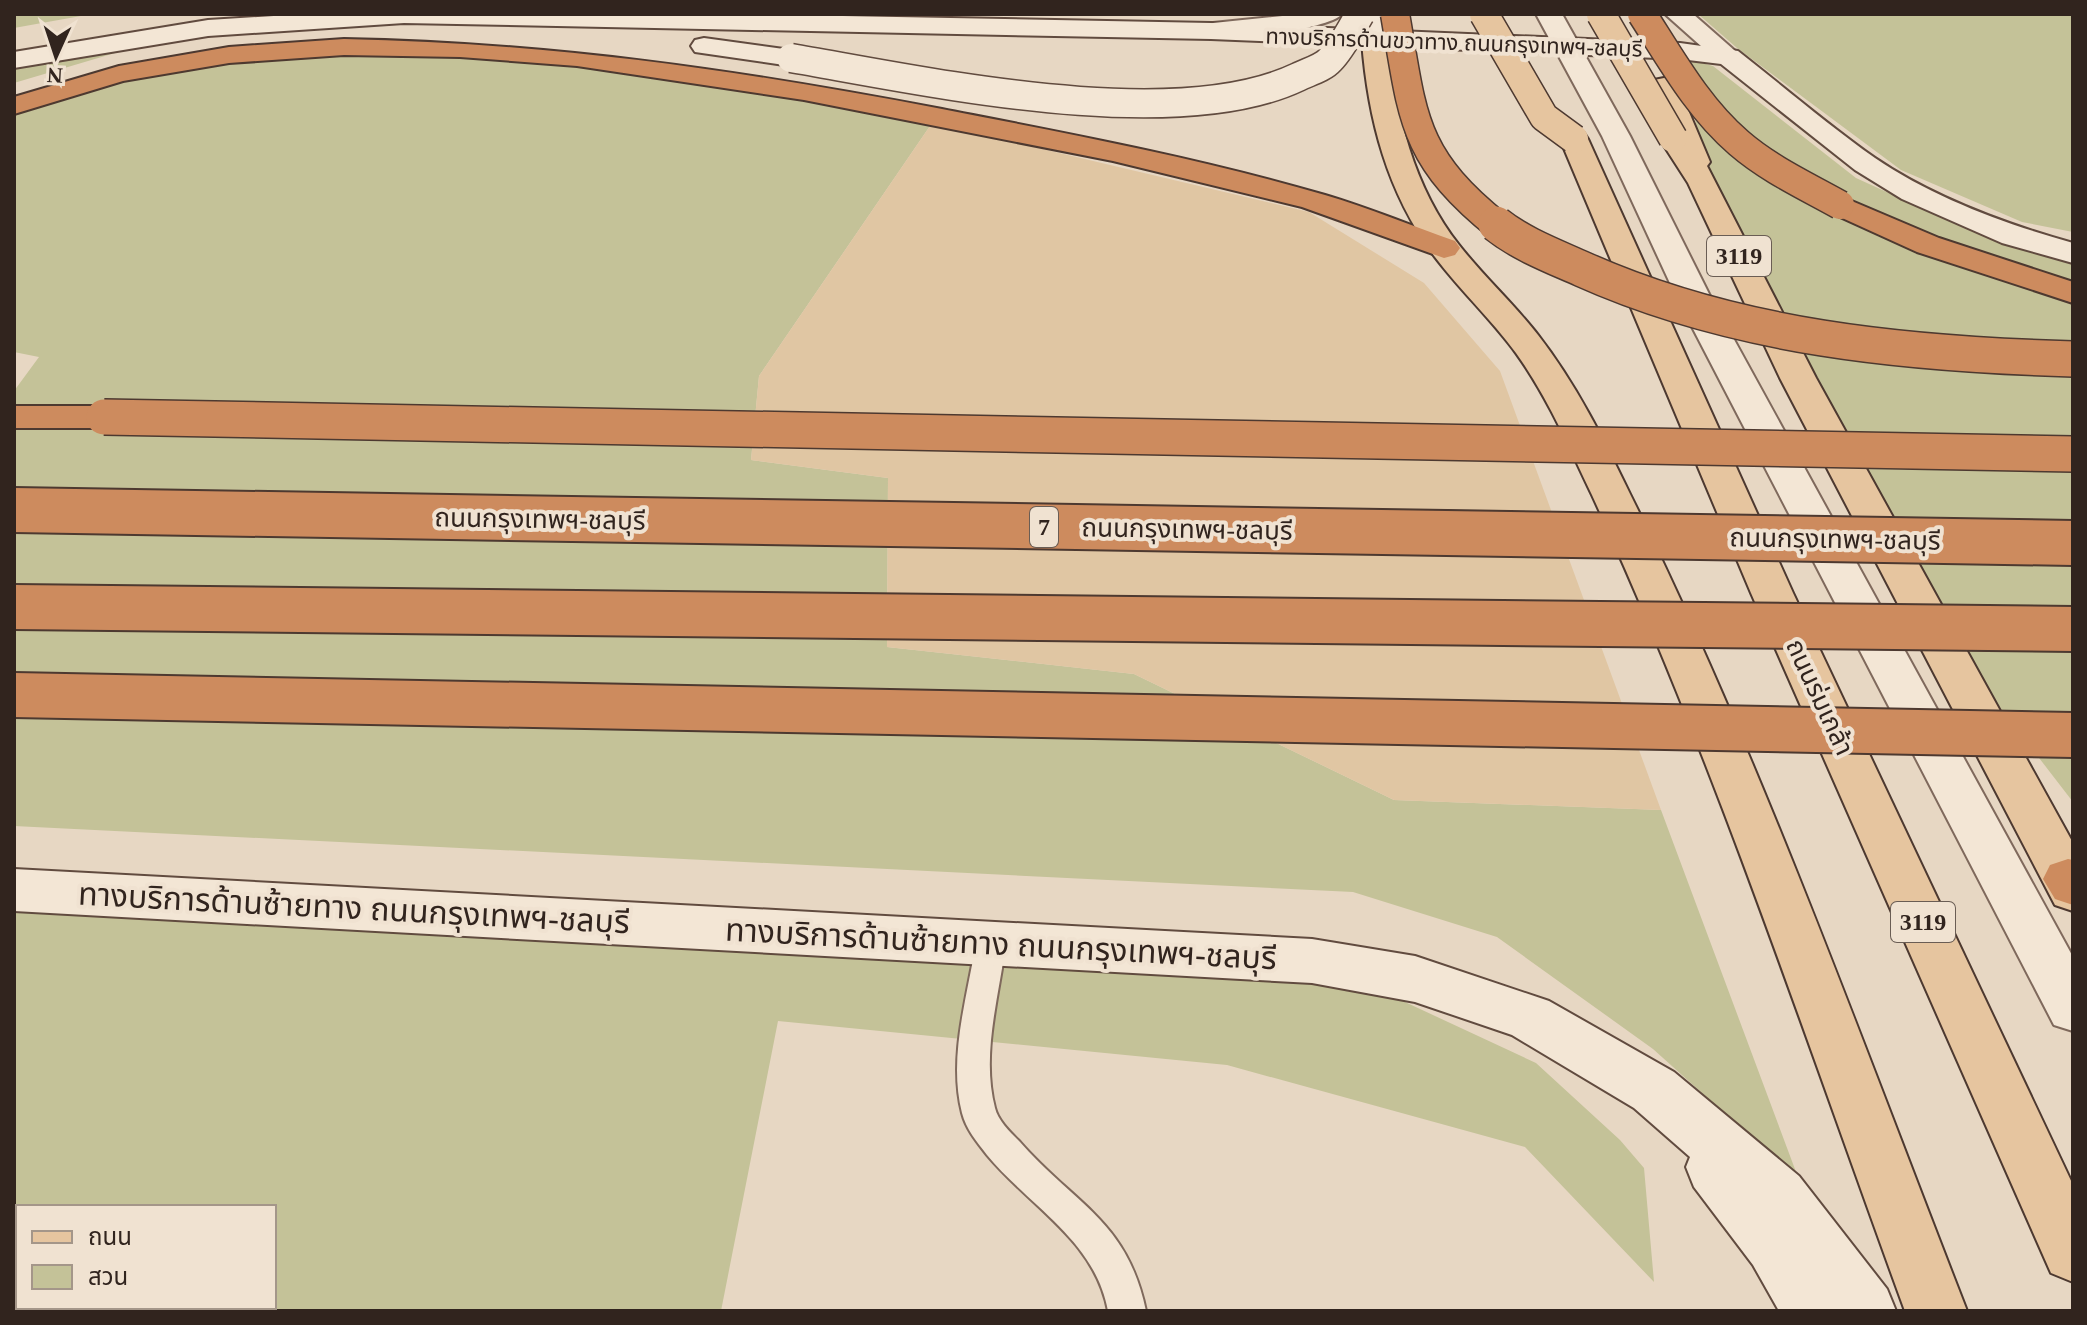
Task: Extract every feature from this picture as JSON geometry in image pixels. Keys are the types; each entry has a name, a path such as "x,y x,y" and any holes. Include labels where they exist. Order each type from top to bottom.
{"highway":[{"path":"1395,14 1415,121 1427,153 1502,229 1515,236 1623,288 1696,313 1905,349 2073,359"},
{"path":"1639,14 1696,95 1732,136 1785,174 1840,205 1928,245 2073,293"},
{"path":"14,106 51,91 127,70 235,54 365,46 549,54 777,86 1099,148 1314,202 1444,248"},
{"path":"14,397 88,417"},
{"path":"14,417 2073,454"},
{"name":"ถนนกรุงเทพฯ-ชลบุรี","path":"14,510 2073,543"},
{"path":"14,607 2073,629"},
{"path":"14,695 2073,735"}],"main road":[{"path":"1211,31 1302,22 1329,14"},
{"path":"131,39 468,30 666,40 1044,98 1161,105 1266,92 1309,73 1334,56 1357,26 1360,14"},
{"name":"ถนนร่มเกล้า","path":"1484,14 1544,117 1574,139"},
{"name":"ถนนร่มเกล้า","path":"1519,14 1772,593 2073,1252"},
{"name":"3119","path":"1601,14 1673,138 1703,183 1798,378 2071,885"},
{"path":"1639,14 1703,183"},
{"path":"1678,14 1865,164 1913,193 2013,236 2073,253"},
{"name":"ทางบริการด้านขวาทาง ถนนกรุงเทพฯ-ชลบุรี","path":"14,60 210,21 420,15 1211,31 1376,27 1557,31 1729,57"},
{"path":"1376,27 1378,93 1386,128 1410,188 1444,248 1535,355 1560,395 1651,583 1744,810 1936,1311"},
{"path":"1557,31 1616,136 1692,294 2073,1008"},
{"name":"ทางบริการด้านซ้ายทาง ถนนกรุงเทพฯ-ชลบุรี","path":"14,890 1312,961 1415,979 1530,1018 1654,1090 1778,1196 1865,1311"},
{"path":"1654,1090 1775,1244 1813,1311"}],"lane":[{"path":"991,943 974,1068 979,1117 1011,1160 1077,1218 1113,1259 1127,1311"}],"green space":[{"path":"14,14 92,14 14,28"},
{"path":"1698,14 2073,14 2073,232 2022,222 1901,170 1737,48"},
{"path":"152,42 14,83 14,64"},
{"path":"274,54 501,55 721,83 932,123 759,376 751,460 888,478 887,647 1134,674 1394,800 1661,810 1799,1180 1653,1049 1497,937 1353,892 14,826 14,391 39,357 14,352 14,111 70,90"},
{"path":"1680,57 1713,66 1856,178 1972,231 2073,257 2073,802 1989,693 1801,360 1706,165"},
{"path":"14,912 1272,979 1390,995 1536,1063 1620,1140 1644,1168 1654,1282 1525,1147 1227,1065 778,1021 721,1311 14,1311"}],"sand":[{"path":"932,123 1309,212 1424,283 1500,371 1661,810 1394,800 1134,674 887,647 888,478 751,460 759,376"}]}
